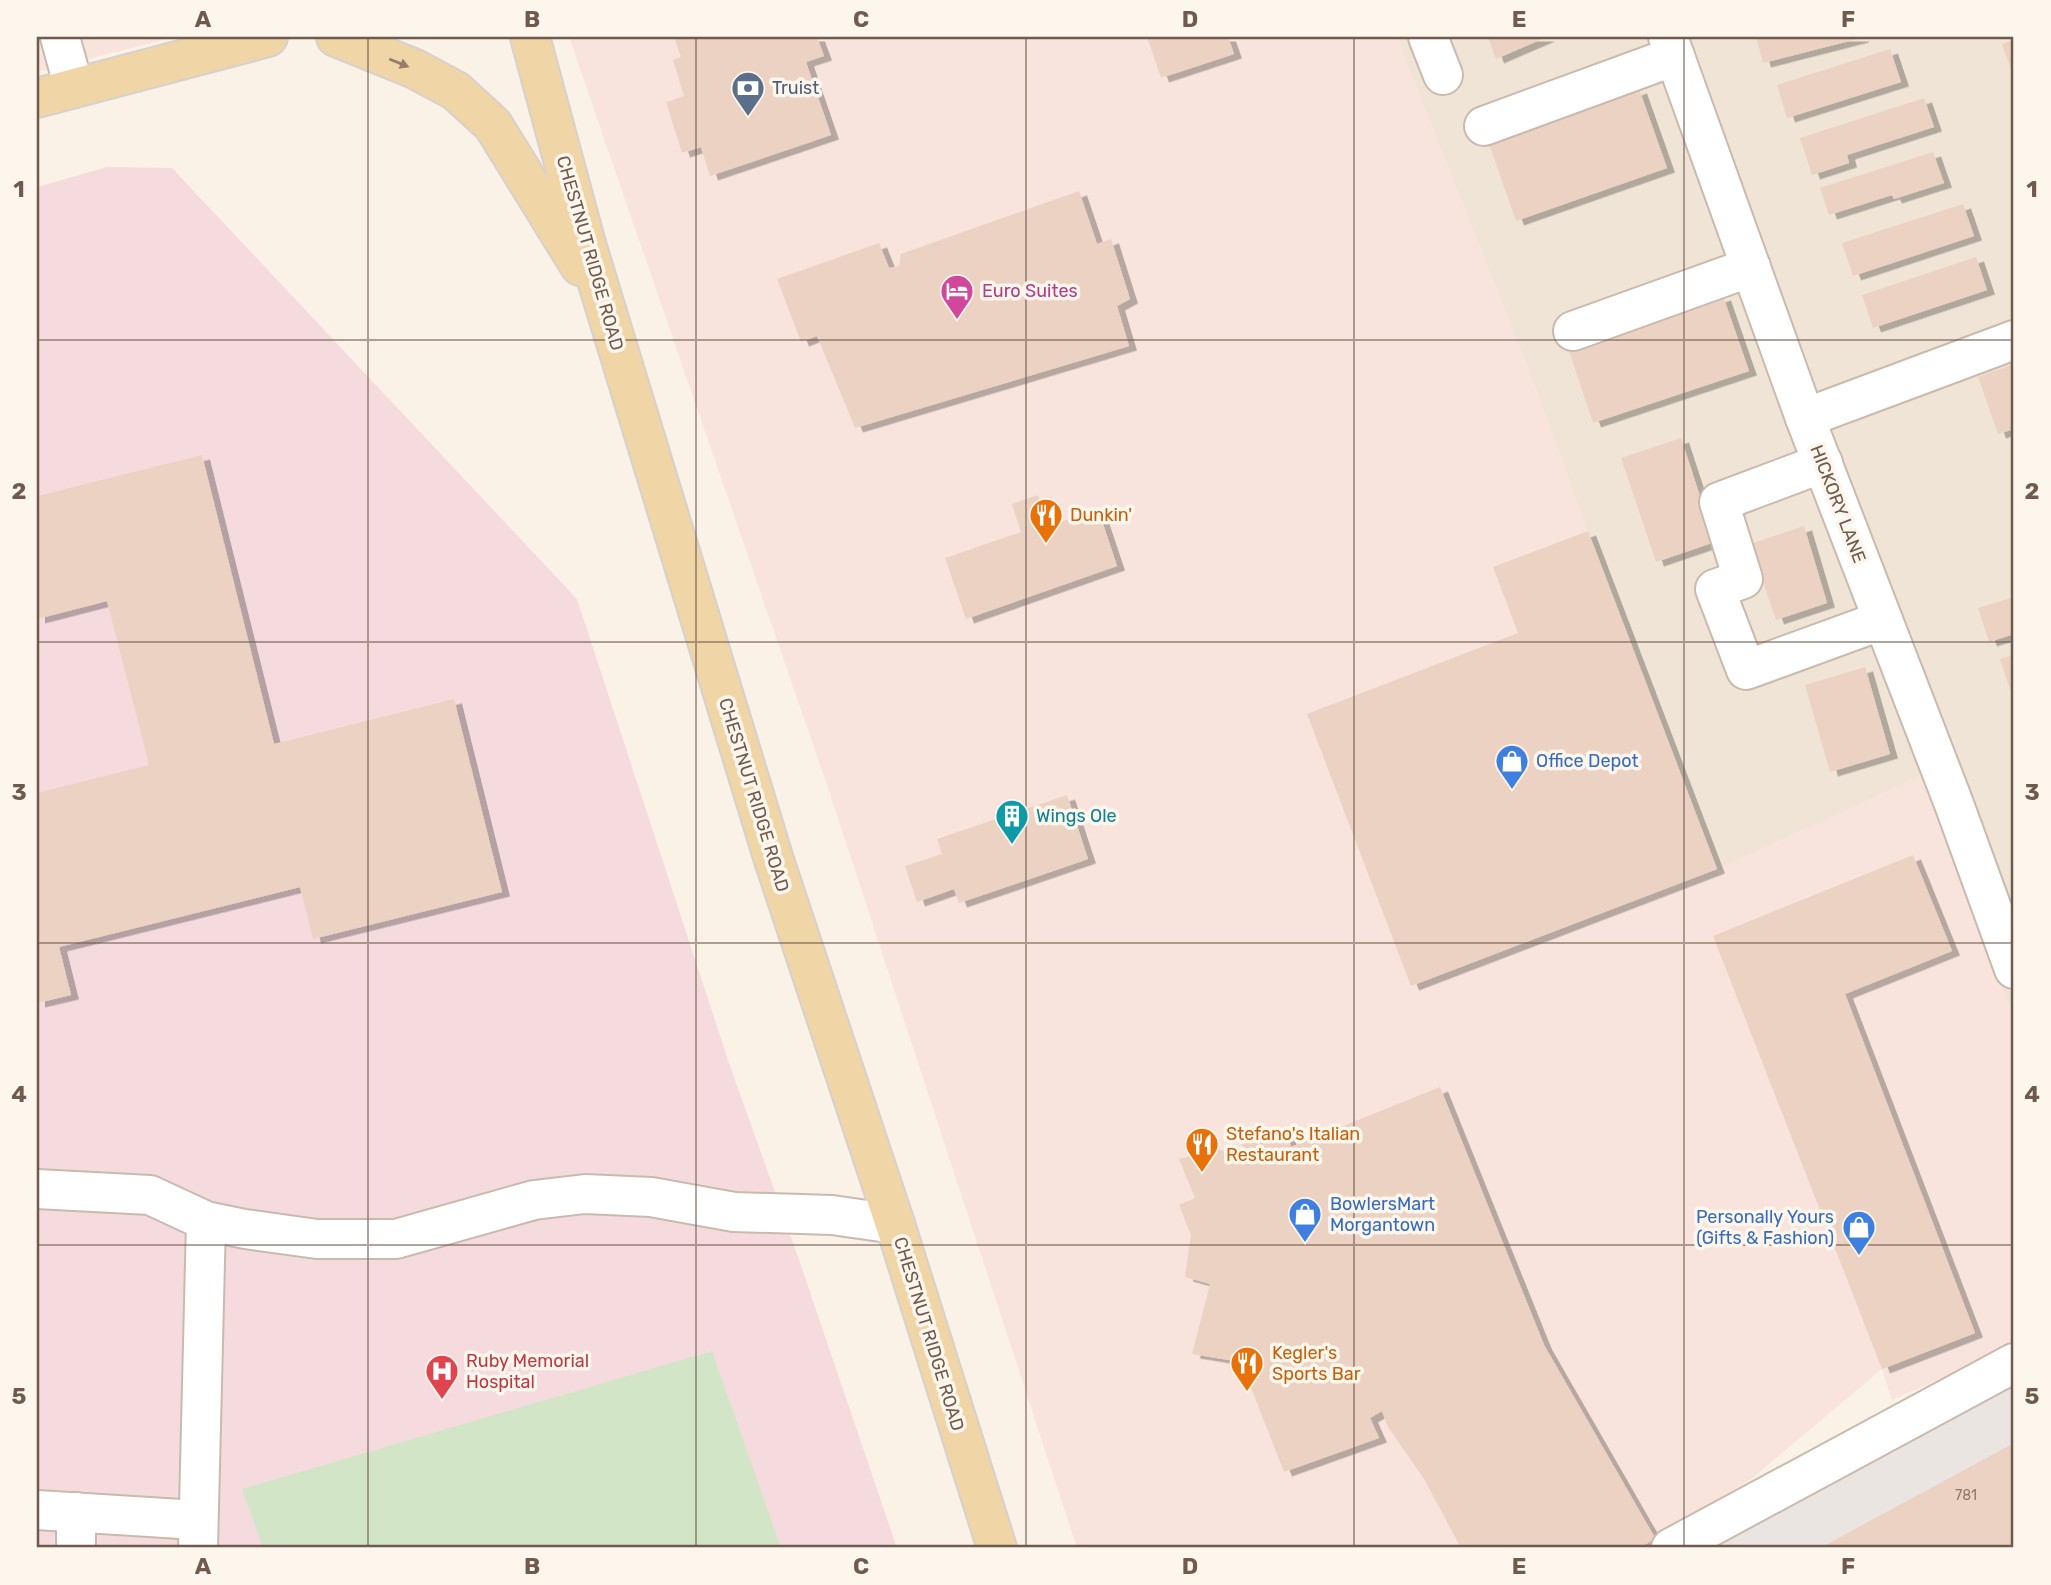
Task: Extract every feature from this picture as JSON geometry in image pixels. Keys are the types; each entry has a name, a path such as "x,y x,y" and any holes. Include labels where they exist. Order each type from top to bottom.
{"main road":[{"path":"37,98 227,42 268,37"},
{"path":"336,37 415,69 456,91 493,125 605,307"},
{"name":"CHESTNUT RIDGE ROAD","path":"530,37 605,307 773,857 895,1224 997,1548"}],"street":[{"path":"60,37 74,88"},
{"path":"1428,37 1443,75"},
{"path":"1484,125 1671,46"},
{"name":"HICKORY LANE","path":"1671,46 1805,418 1954,804 2014,970"},
{"path":"1573,331 1751,267"},
{"path":"1805,418 2014,340"},
{"path":"1823,463 1719,502 1743,579 1715,589 1746,670 1883,620"},
{"path":"37,1189 150,1195 206,1221 317,1239 396,1239 534,1200 585,1194 651,1197 734,1212 820,1214 895,1224"},
{"path":"37,1510 76,1530 197,1534 206,1221"},
{"path":"1671,1548 2014,1363"}],"shaded area":[{"path":"37,37 175,37 37,72"},
{"path":"569,37 1397,37 1537,390 1717,869 1924,774 2014,1020 2014,1343 1987,1358 1892,1400 1882,1369 1750,1480 1638,1548 1077,1548 829,791"},
{"path":"1394,37 2014,37 2014,1020 1924,775 1717,869"},
{"path":"107,167 172,168 577,599 728,1060 897,1548 37,1548 37,187"},
{"path":"2014,1368 2014,1548 1684,1548"}],"green space":[{"path":"712,1351 781,1548 263,1548 242,1489"}],"building":[{"name":"Truist","path":"674,37 817,37 824,56 806,62 831,135 710,176 701,147 682,153 666,102 684,96 673,60 681,57"},
{"path":"1147,37 1228,37 1234,54 1161,78"},
{"path":"1488,37 1547,37 1496,59"},
{"path":"1756,37 1861,37 1861,38 1763,63"},
{"path":"2014,40 2014,77 2002,44"},
{"path":"1890,49 1901,82 1787,118 1777,85"},
{"path":"1639,89 1667,168 1516,221 1488,141"},
{"path":"1924,98 1934,127 1847,155 1849,163 1812,175 1800,138"},
{"path":"1933,152 1944,183 1894,199 1892,195 1829,215 1820,188"},
{"name":"Euro Suites","path":"1079,191 1097,244 1111,239 1130,299 1117,306 1129,346 855,428 817,336 801,342 777,279 879,243 889,268 899,266 901,254"},
{"path":"1963,204 1974,236 1853,276 1842,243"},
{"path":"1976,257 1987,290 1873,328 1862,295"},
{"path":"1723,296 1749,371 1593,423 1568,348"},
{"path":"2014,364 2014,429 1998,434 1978,377"},
{"path":"1681,438 1715,542 1656,562 1621,458"},
{"path":"202,455 274,744 454,699 502,892 313,939 300,887 59,947 71,995 37,1003 37,793 149,765 107,601 37,619 37,496"},
{"name":"Dunkin'","path":"1038,495 1049,526 1098,509 1117,566 966,619 945,558 1021,532 1012,504"},
{"path":"1804,526 1827,603 1776,620 1750,544"},
{"name":"Office Depot","path":"1588,531 1717,869 1411,986 1307,714 1518,633 1493,567"},
{"path":"2014,597 2014,634 1989,642 1978,608"},
{"path":"2014,655 2014,691 2011,692 2000,659"},
{"path":"1865,667 1890,754 1830,772 1805,685"},
{"name":"Wings Ole","path":"1067,795 1088,859 959,903 954,889 917,902 905,866 942,854 937,839"},
{"path":"1913,855 1952,951 1845,994 1975,1333 1882,1369 1713,936"},
{"path":"1440,1087 1544,1345 1655,1538 1640,1548 1461,1548 1424,1479 1388,1427 1382,1411 1370,1418 1379,1438 1284,1472 1241,1362 1192,1354 1210,1284 1185,1277 1191,1235 1179,1205 1195,1198 1179,1159 1218,1149 1240,1157 1246,1155 1242,1144 1285,1129 1291,1147"},
{"path":"2014,1443 2014,1548 1820,1548"}],"place":[{"name":"Truist","path":"748,118"},
{"name":"Euro Suites","path":"957,321"},
{"name":"Dunkin'","path":"1046,545"},
{"name":"Office Depot","path":"1512,791"},
{"name":"Wings Ole","path":"1012,846"},
{"name":"Stefano's Italian Restaurant","path":"1202,1174"},
{"name":"BowlersMart Morgantown","path":"1305,1244"},
{"name":"Personally Yours (Gifts & Fashion)","path":"1859,1257"},
{"name":"Kegler's Sports Bar","path":"1247,1393"},
{"name":"Ruby Memorial Hospital","path":"442,1401"}]}
